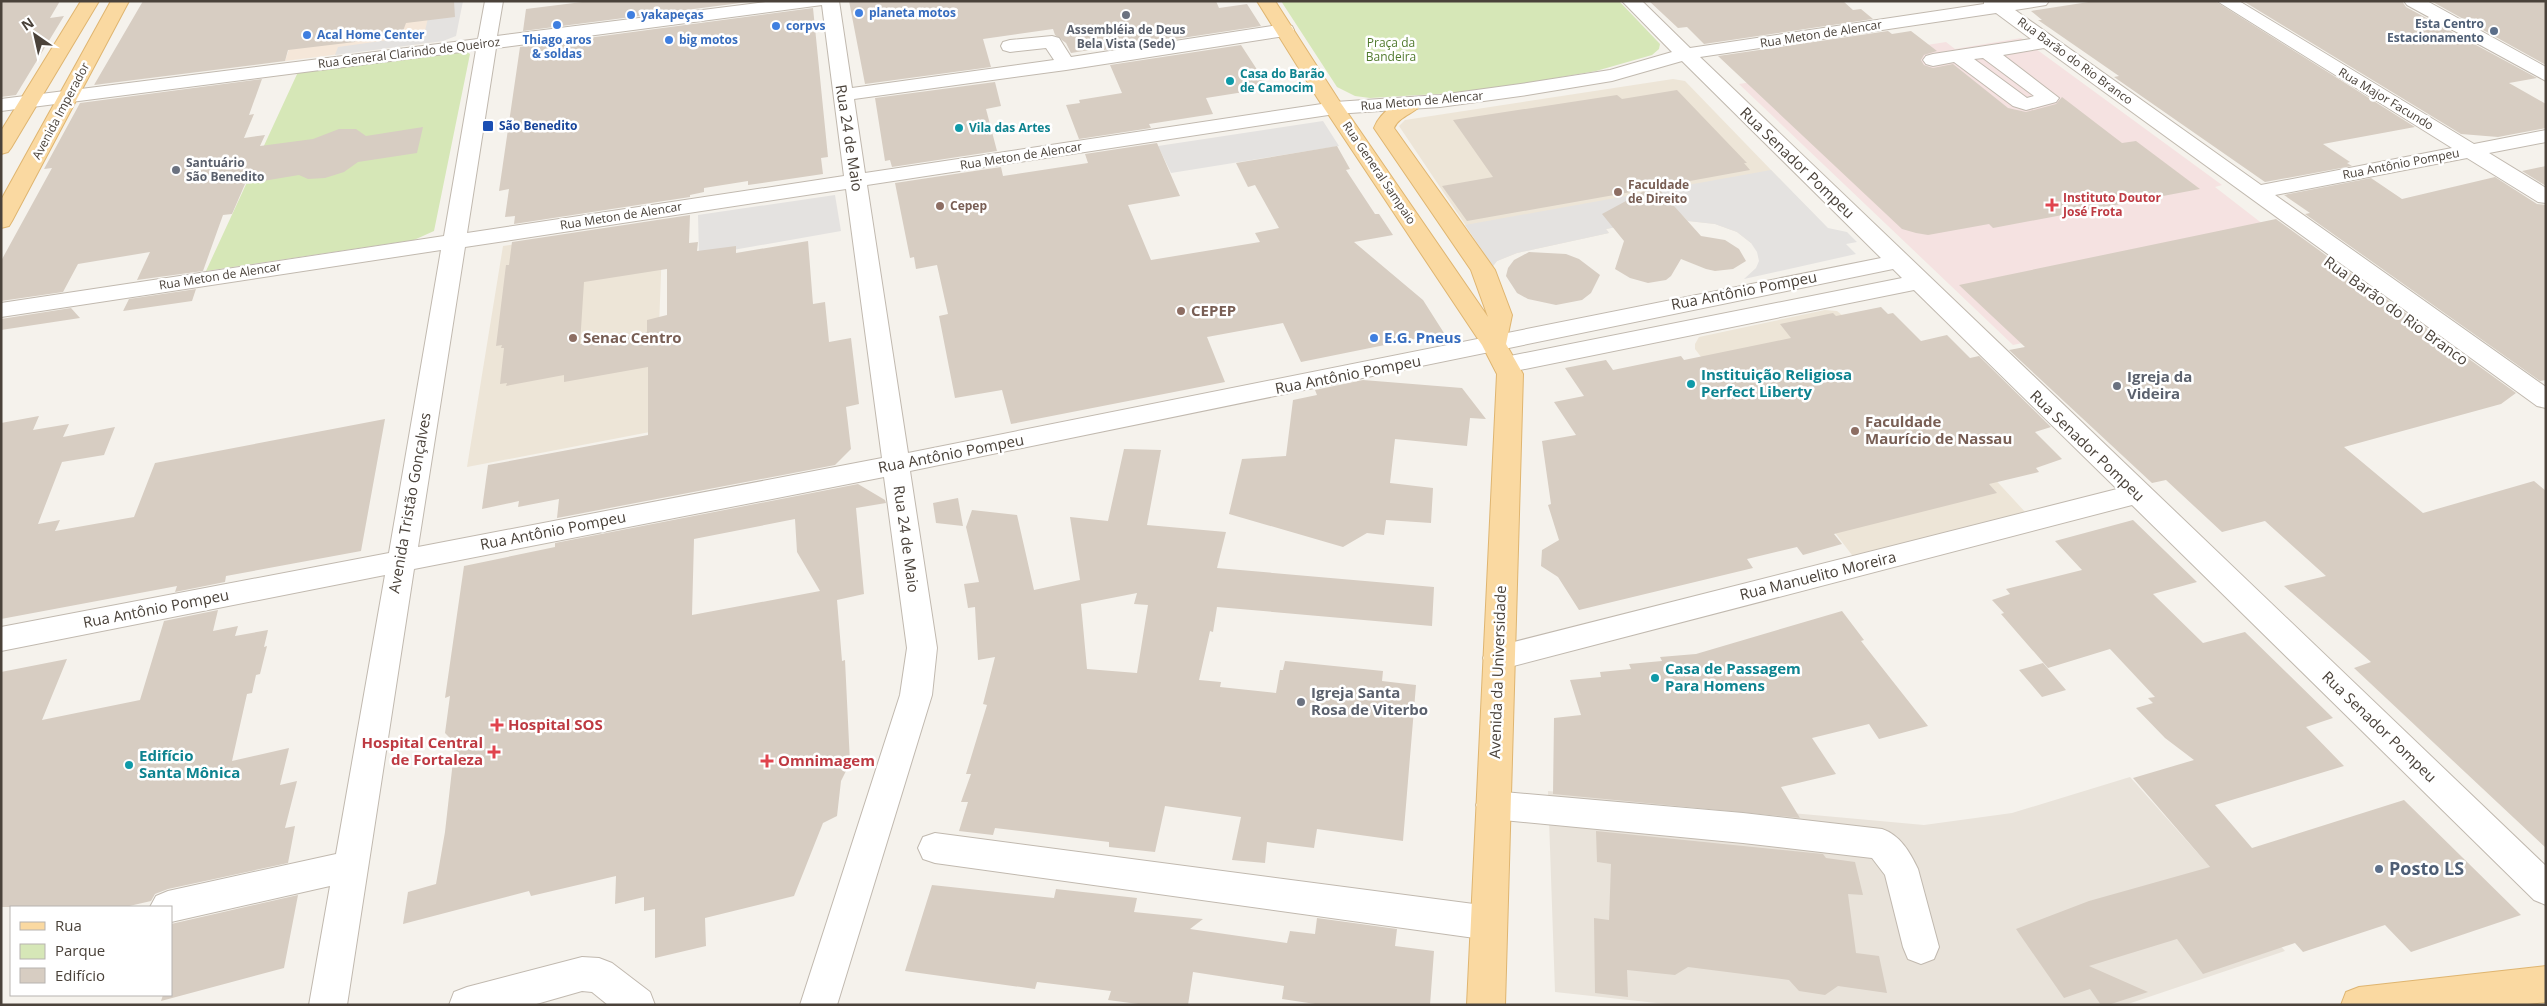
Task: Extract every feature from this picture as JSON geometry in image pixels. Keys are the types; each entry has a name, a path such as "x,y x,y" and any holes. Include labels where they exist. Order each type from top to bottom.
{"main road":[{"name":"Avenida Imperador","path":"1,148 90,1"},
{"name":"Avenida Imperador","path":"1,221 120,1"},
{"name":"Rua General Sampaio","path":"1266,1 1499,354"},
{"path":"1413,103 1386,120 1384,128 1483,270 1500,315 1499,354"},
{"name":"Avenida da Universidade","path":"1486,1005 1510,374 1499,354"},
{"path":"2359,1005 2546,984"}],"street":[{"name":"Avenida Tristão Gonçalves","path":"328,1005 400,560 494,1"},
{"name":"Rua General Clarindo de Queiroz","path":"1,105 817,1"},
{"name":"Rua 24 de Maio","path":"818,1005 917,685 922,648 830,1"},
{"name":"Rua Senador Pompeu","path":"1630,1 2546,889"},
{"name":"Rua Meton de Alencar","path":"1,310 1335,108 1413,103 1528,89 1612,75 1685,54 1995,4 2040,1"},
{"name":"Rua Major Facundo","path":"2226,1 2546,197"},
{"path":"2413,1 2546,75"},
{"name":"Rua Barão do Rio Branco","path":"1995,4 2546,400"},
{"path":"843,100 1064,70 1285,30"},
{"path":"1010,46 1052,42 1064,70"},
{"path":"1933,60 2048,42"},
{"path":"1958,56 2020,102 2026,104 2049,98 1987,52"},
{"name":"Rua Antônio Pompeu","path":"2256,192 2546,136"},
{"name":"Rua Barão do Rio Branco","path":"2256,192 2278,225 2546,420"},
{"name":"Rua Antônio Pompeu","path":"1499,354 1538,333 1899,261"},
{"name":"Rua Antônio Pompeu","path":"1,639 400,560 895,466 1499,354 1920,282"},
{"name":"Rua Manuelito Moreira","path":"1498,658 2137,494"},
{"path":"1493,805 1743,828 1882,844 1901,869 1921,947"},
{"path":"935,848 1489,923"},
{"path":"172,906 352,866"},
{"path":"467,1005 582,974 599,975 637,1005"}],"shaded area":[{"name":"Acal Home Center","path":"305,1 463,1 443,41 285,61"},
{"path":"432,1 463,1 456,36 443,41 335,55 338,47 424,35"},
{"name":"Instituto Doutor José Frota","path":"2021,38 2222,185 2215,187 2330,276 2013,345 1739,84 1879,62 1870,54 1946,42 1955,49"},
{"name":"Faculdade de Direito","path":"1673,79 1685,81 1828,229 1751,243 1737,232 1715,224 1688,221 1682,215 1606,229 1609,233 1517,253 1497,261 1493,266 1399,126 1405,120"},
{"path":"1323,121 1339,146 1171,173 1158,146"},
{"path":"1771,170 1828,228 1847,232 1857,242 1846,244 1856,254 1744,279 1756,268 1759,261 1757,252 1751,243 1737,232 1715,224 1688,221 1682,215 1606,229 1609,233 1517,253 1497,261 1493,266 1465,225"},
{"path":"835,195 841,231 699,256 698,215"},
{"name":"Senac Centro","path":"663,222 655,431 467,467 503,246"},
{"name":"Faculdade Maurício de Nassau","path":"1825,310 1837,311 1848,320 2027,514 1855,559 1695,349 1695,344 1699,337"},
{"path":"2130,777 2285,951 2125,1005 1675,1005 1555,992 1548,791 1924,825 2012,813"}],"green space":[{"name":"Praça da Bandeira","path":"1281,1 1619,1 1660,44 1659,49 1652,55 1596,71 1470,92 1370,98 1355,96 1337,87"},
{"path":"466,51 470,54 434,231 414,240 206,271 298,72"}],"building":[{"path":"1,1 60,1 50,18 64,16 16,95 1,97"},
{"path":"143,1 454,1 455,17 406,23 403,31 356,38 355,42 288,50 285,61 94,85"},
{"path":"590,1 756,1 523,31 526,9"},
{"path":"849,1 1216,1 1219,8 1247,4 1261,26 1103,50 1102,48 1071,53 1066,43 1055,35 1053,29 983,39 991,67 865,84"},
{"path":"1649,1 1843,1 1853,10 1861,9 1873,19 1704,44 1687,27 1678,28"},
{"path":"2095,1 2215,1 2415,127 2323,144 2350,162 2347,163 2352,166 2265,182 2114,77 2119,76 2038,20 2042,20 2031,11"},
{"path":"2243,1 2402,1 2406,7 2537,78 2509,83 2546,104 2546,128 2498,137 2461,134"},
{"path":"2431,1 2546,1 2546,65"},
{"path":"813,8 828,157 821,158 823,174 748,185 748,181 704,188 704,192 690,195 690,197 514,224 515,216 505,217 509,189 499,191 520,47"},
{"path":"1888,31 1892,34 1911,31 1937,51 1924,55 1921,60 1924,65 1933,68 1953,64 2008,108 2026,112 2056,104 2062,97 2122,143 2136,141 2200,189 1993,228 1989,224 1928,235 1916,233 1902,229 1718,56"},
{"path":"1241,45 1269,88 1206,98 1213,114 1149,124 1151,128 1079,139 1066,105 1080,103 1079,100 1122,93 1110,65"},
{"path":"262,79 249,115 254,114 244,138 265,135 260,146 313,139 339,129 356,129 366,136 423,127 417,153 358,162 344,172 325,178 308,179 299,175 245,184 232,214 223,215 203,271 137,280 150,252 78,264 63,292 1,301 1,261 52,168 44,169 80,103"},
{"path":"995,82 1001,106 986,109 997,151 892,167 890,160 885,161 875,98"},
{"path":"1677,90 1747,163 1744,163 1750,170 1657,187 1701,236 1725,240 1739,249 1746,261 1733,269 1715,271 1681,259 1671,276 1666,280 1648,283 1630,278 1615,269 1624,241 1602,214 1648,189 1467,221 1442,186 1493,177 1453,120 1617,95 1622,99"},
{"path":"1157,143 1180,196 1128,205 1151,260 1260,242 1255,233 1279,228 1255,185 1248,187 1236,163 1337,146 1350,169 1346,170 1375,214 1379,214 1393,235 1354,242 1423,300 1444,333 1301,362 1283,323 1207,337 1225,382 1011,424 1002,390 955,398 939,316 948,314 937,265 916,269 914,257 910,258 895,183 1001,167 1003,176 1088,163 1085,154"},
{"path":"2546,166 2546,186 2522,171"},
{"path":"2495,177 2537,204 2546,205 2546,380 2540,381 2305,214 2310,213 2284,195 2371,178 2402,199"},
{"path":"690,215 689,243 698,242 697,251 736,246 736,253 808,241 813,304 825,302 829,342 851,338 859,404 846,407 851,449 835,465 557,518 559,499 518,507 519,501 482,509 488,465 648,435 648,367 564,382 564,375 506,386 507,383 500,384 504,348 501,348 502,345 496,346 506,265 509,265 512,242","holes":["667,269 667,315 647,320 647,332 580,344 584,282"]},
{"path":"2276,219 2516,393 2501,404 2344,447 2423,513 2534,481 2546,491 2546,848 2354,668 2371,662 2284,586 2326,576 2265,521 2222,532 2166,480 2152,483 2009,350 2025,347 1959,285"},
{"path":"1529,252 1566,254 1579,259 1600,275 1591,293 1582,300 1556,305 1528,299 1517,293 1506,276 1508,268 1514,260"},
{"path":"196,289 192,301 123,311 129,299"},
{"path":"1881,307 1888,314 1893,313 1921,341 1947,335 1970,358 1979,356 2051,427 2035,432 2062,459 2036,468 2039,472 1989,484 1997,493 1834,534 1842,544 1803,555 1797,547 1747,559 1753,568 1579,610 1558,577 1541,566 1542,550 1559,540 1548,505 1551,504 1542,441 1576,435 1554,402 1584,396 1565,368 1606,360 1613,370 1681,356 1684,360 1791,338 1780,324 1833,313 1836,316"},
{"path":"71,308 80,318 1,330 1,319"},
{"path":"1363,380 1462,388 1486,419 1470,418 1467,446 1395,439 1390,483 1433,488 1431,523 1386,520 1384,535 1367,533 1343,547 1229,514 1242,459 1286,456 1293,400 1317,395 1315,390"},
{"path":"39,416 33,430 69,424 63,437 115,427 104,455 62,462 38,524 60,520 55,531 134,517 155,463 385,419 361,551 226,576 225,582 175,592 177,586 1,619 1,423"},
{"path":"1124,449 1161,450 1147,525 1226,532 1217,568 1434,587 1432,626 1217,607 1213,632 1210,631 1199,680 1221,682 1220,687 1276,693 1280,670 1283,670 1285,661 1383,671 1382,681 1416,685 1403,841 1317,829 1314,848 1267,842 1265,863 1232,860 1241,817 1165,806 1155,852 1109,847 1109,842 995,828 993,835 959,831 968,802 961,802 971,774 966,774 987,705 983,704 995,657 978,660 975,607 968,608 964,584 979,582 966,527 972,510 1017,515 1034,590 1080,580 1070,517 1108,521","holes":["1137,593 1134,604 1148,605 1137,673 1087,669 1081,604"]},
{"path":"858,484 885,500 886,503 856,508 864,594 837,600 842,661 845,660 850,763 841,781 837,816 823,823 794,896 705,918 706,946 655,958 655,909 644,911 644,897 615,904 616,876 531,896 529,891 403,924 408,892 436,884 445,832 455,743 445,733 450,696 445,698 464,566 555,547 555,543","holes":["795,519 797,552 820,591 692,615 694,539"]},
{"path":"958,498 963,526 936,523 933,503"},
{"path":"2133,520 2197,582 2153,594 2203,643 2245,632 2333,718 2306,727 2344,766 2215,805 2252,848 2404,800 2521,915 2411,952 2385,925 2303,952 2295,943 2203,974 2177,939 2089,966 2148,992 2108,1005 2101,1005 2090,989 2064,998 2016,929 2089,901 2210,867 2133,778 2194,760 2165,738 2136,708 2153,703 2148,698 2155,697 2110,649 2048,668 2001,614 2004,613 1992,600 2010,594 2006,589 2082,570 2055,541"},
{"path":"218,610 213,631 238,626 235,636 268,630 264,647 267,646 260,674 256,675 252,693 247,694 232,761 289,748 280,785 297,781 285,828 295,826 288,863 168,889 155,894 151,901 129,906 1,907 1,672 67,659 42,720 140,700 164,621"},
{"path":"1842,611 1864,640 1861,641 1928,726 1879,739 1869,724 1812,738 1836,774 1781,787 1800,818 1553,794 1554,718 1581,715 1570,680 1601,677 1600,672 1631,669 1629,664 1662,661 1660,657 1696,654"},
{"path":"2043,663 2066,690 2042,697 2019,670"},
{"path":"1596,831 1823,854 1826,858 1855,862 1863,895 1848,894 1856,953 1879,956 1887,993 1838,986 1825,995 1799,991 1789,980 1688,967 1675,975 1627,970 1628,997 1595,993 1594,918 1609,920 1611,864 1597,862"},
{"path":"932,885 1054,898 1056,889 1137,898 1134,912 1203,919 1190,929 1287,943 1290,931 1315,934 1317,918 1397,929 1395,946 1434,951 1430,1005 1322,1005 1282,999 1284,986 1193,972 1188,1005 1146,1005 1108,1000 1111,991 1037,982 1035,989 905,971"},
{"path":"298,895 284,968 161,1001 163,996 172,996 172,924"}],"place":[{"name":"planeta motos","path":"859,13"},
{"name":"yakapeças","path":"631,15"},
{"name":"Assembléia de Deus Bela Vista (Sede)","path":"1126,15"},
{"name":"Thiago aros & soldas","path":"557,25"},
{"name":"corpvs","path":"776,26"},
{"name":"Esta Centro Estacionamento","path":"2494,31"},
{"name":"Acal Home Center","path":"307,35"},
{"name":"big motos","path":"669,40"},
{"name":"Casa do Barão de Camocim","path":"1230,81"},
{"name":"São Benedito","path":"488,126"},
{"name":"Vila das Artes","path":"959,128"},
{"name":"Santuário São Benedito","path":"176,170"},
{"name":"Faculdade de Direito","path":"1618,192"},
{"name":"Instituto Doutor José Frota","path":"2052,205"},
{"name":"Cepep","path":"940,206"},
{"name":"CEPEP","path":"1181,311"},
{"name":"Senac Centro","path":"573,338"},
{"name":"E.G. Pneus","path":"1374,338"},
{"name":"Instituição Religiosa Perfect Liberty","path":"1691,384"},
{"name":"Igreja da Videira","path":"2117,386"},
{"name":"Faculdade Maurício de Nassau","path":"1855,431"},
{"name":"Casa de Passagem Para Homens","path":"1655,678"},
{"name":"Igreja Santa Rosa de Viterbo","path":"1301,702"},
{"name":"Hospital SOS","path":"497,725"},
{"name":"Hospital Central de Fortaleza","path":"494,752"},
{"name":"Omnimagem","path":"767,761"},
{"name":"Edifício Santa Mônica","path":"129,765"},
{"name":"Posto LS","path":"2379,869"}]}
